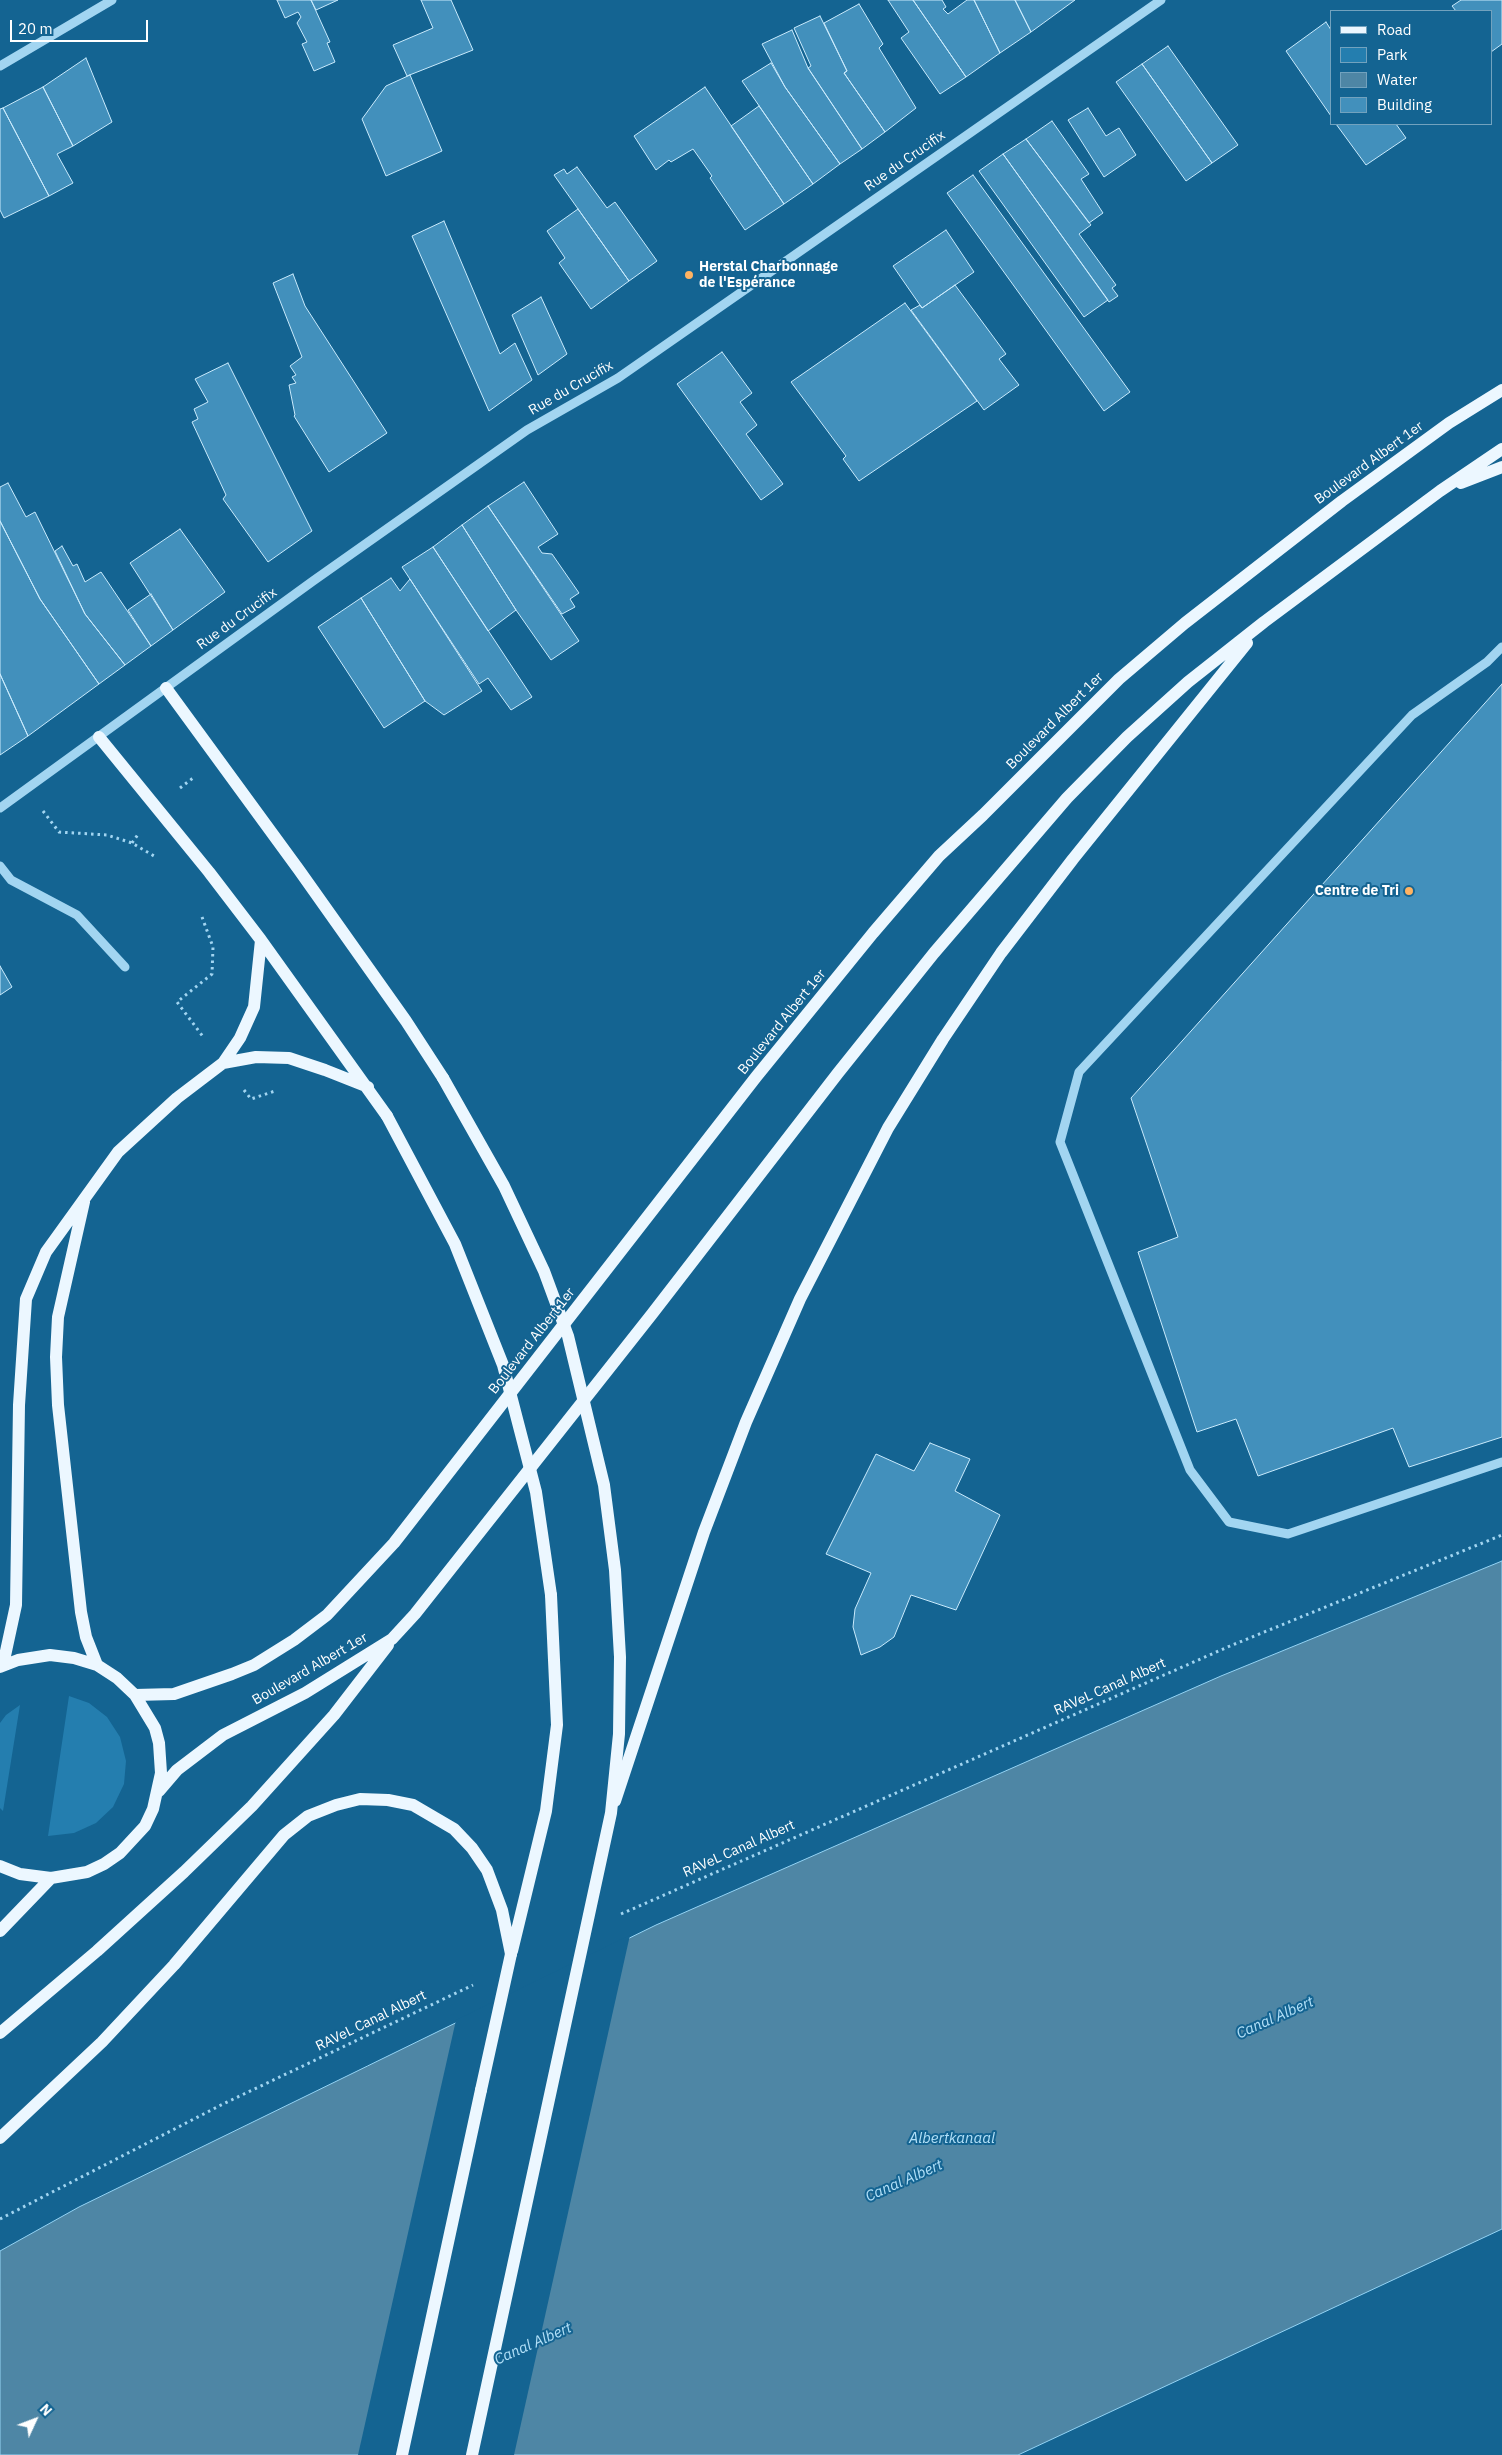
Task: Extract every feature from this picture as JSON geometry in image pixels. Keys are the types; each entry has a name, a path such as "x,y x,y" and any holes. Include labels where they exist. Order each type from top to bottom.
{"main road":[{"name":"Boulevard Albert 1er","path":"135,1695 174,1694 232,1674 254,1664 286,1645 327,1615 366,1576 394,1543 756,1077 938,856 983,815 1119,679 1185,623 1449,423 1502,390"},
{"name":"Boulevard Albert 1er","path":"159,1792 177,1770 222,1735 305,1693 392,1639 477,1538 838,1073 972,907 1067,798 1126,737 1188,682 1264,622 1440,492 1502,450"},
{"path":"1440,492 1502,467"},
{"path":"472,2455 611,1813 704,1532 746,1422 800,1299 888,1128 943,1039 1001,953 1073,859 1264,622"},
{"path":"166,688 300,870 406,1021 443,1078 504,1186 544,1271 568,1336 587,1408 604,1485 615,1570 620,1657 619,1734 611,1813"},
{"path":"99,737 209,872 261,940 387,1116 455,1244 503,1365 536,1492 552,1595 557,1725 546,1811 511,1954 402,2455"},
{"path":"1,1666 16,1605 18,1405 22,1332 26,1299 46,1252 118,1152 177,1098 223,1063 240,1038 254,1007 261,940"},
{"path":"223,1063 256,1057 289,1058 368,1087"},
{"path":"84,1200 58,1317 56,1357 58,1406 81,1612 86,1637 97,1666"},
{"path":"0,2033 97,1951 184,1872 252,1806 334,1715 392,1639"},
{"name":"Boulevard Albert 1er","path":"0,1866 20,1874 51,1878 87,1872 120,1854 145,1826 159,1792 161,1773 159,1743 148,1715 135,1695 117,1678 97,1666 74,1658 50,1655 34,1656 1,1666"},
{"path":"0,2138 102,2042 174,1965 284,1835 308,1816 336,1805 360,1799 388,1800 413,1805 454,1829 472,1848 487,1870 502,1910 511,1954"},
{"path":"0,1931 51,1878"}],"street":[{"path":"0,66 112,0"},
{"name":"Rue du Crucifix","path":"0,808 527,430 618,378 1161,0"},
{"path":"1502,646 1487,662 1412,714 1078,1072 1060,1142 1190,1470 1229,1522 1288,1534 1502,1462"},
{"path":"0,866 11,880 77,915 125,967"}],"path":[{"path":"26,789 59,832 107,835 132,843 160,860"},
{"path":"200,913 213,947 212,974 177,1002 251,1098 285,1090"},
{"name":"RAVeL Canal Albert","path":"613,1918 1230,1646 1502,1535"},
{"name":"RAVeL Canal Albert","path":"0,2218 223,2104 480,1981"}],"green space":[{"path":"69,1696 89,1703 107,1717 120,1737 126,1761 124,1784 113,1807 96,1823 74,1833 48,1836"},
{"path":"20,1705 3,1811 0,1808 0,1723 6,1715"}],"water":[{"name":"Albertkanaal","path":"1502,1561 1502,2229 1018,2455 0,2455 0,2251 79,2207 656,1925 1221,1676"}],"pier":[{"path":"630,1935 514,2455 358,2455 456,2020"}],"building":[{"path":"277,0 311,0 330,42 327,43 335,62 314,71 302,44 307,42 297,23 301,17 298,12 285,18"},
{"path":"311,0 338,0 316,10"},
{"path":"421,0 451,0 473,50 407,76 393,45 433,28"},
{"path":"888,0 913,0 966,77 940,94 901,38 909,32"},
{"path":"913,0 942,0 946,7 943,9 948,14 967,0 974,0 1000,53 966,77"},
{"path":"974,0 1015,0 1031,32 1000,53"},
{"path":"1015,0 1075,0 1031,32"},
{"path":"1461,0 1502,0 1502,44 1492,51 1492,10 1455,10 1452,6"},
{"path":"859,4 883,44 879,48 916,108 885,132 844,73 847,71 824,23"},
{"path":"820,16 847,71 844,73 885,132 862,149 808,68 811,66 794,28"},
{"path":"1326,22 1330,28 1330,115 1286,51"},
{"path":"792,30 808,68 862,149 840,164 785,87 762,44"},
{"path":"1168,46 1238,145 1212,163 1142,64"},
{"path":"86,58 112,122 73,146 43,87"},
{"path":"771,63 785,87 840,164 813,184 742,81"},
{"path":"1142,64 1212,163 1186,181 1116,82"},
{"path":"410,75 442,151 386,176 362,119 386,86"},
{"path":"43,87 73,146 57,154 73,183 49,196 3,108"},
{"path":"705,87 784,204 745,230 693,149 671,162 669,160 656,170 634,136"},
{"path":"759,106 813,184 784,204 731,126"},
{"path":"3,108 49,196 4,218 0,210 0,109"},
{"path":"1088,108 1106,136 1119,128 1136,155 1104,177 1068,120"},
{"path":"1052,121 1089,174 1081,179 1103,213 1089,223 1026,139"},
{"path":"1337,125 1397,125 1406,138 1366,165"},
{"path":"1026,139 1091,225 1079,234 1116,285 1112,288 1118,296 1109,302 1003,154"},
{"path":"1003,154 1108,300 1084,317 979,171"},
{"path":"577,167 607,208 615,202 657,261 629,281 554,175 564,169 567,174"},
{"path":"973,175 1130,392 1104,411 947,193"},
{"path":"578,209 629,281 591,309 559,263 565,258 547,231"},
{"path":"444,221 500,354 515,343 532,380 489,411 412,236"},
{"path":"946,230 974,272 922,308 893,266"},
{"path":"293,274 305,306 387,433 329,472 294,416 289,385 296,383 292,377 296,375 290,366 302,357 273,283"},
{"path":"955,285 1006,354 999,359 1019,385 984,410 911,310 920,305 922,308"},
{"path":"541,297 567,354 538,375 512,315"},
{"path":"905,303 977,401 859,481 843,459 846,456 791,382"},
{"path":"722,352 752,393 740,402 757,425 746,434 783,484 761,500 677,384"},
{"path":"228,363 312,531 268,562 223,499 226,495 192,422 198,419 194,409 208,402 195,379"},
{"path":"524,482 558,534 538,547 542,553 552,554 579,593 570,599 575,607 562,614 488,506"},
{"path":"8,483 26,517 35,512 85,614 125,665 99,684 40,599 0,521 0,487"},
{"path":"488,506 579,641 551,660 516,610 462,525"},
{"path":"0,521 40,599 99,684 28,736 0,674"},
{"path":"462,525 516,610 488,631 433,547"},
{"path":"180,529 225,592 173,630 130,563"},
{"path":"62,546 73,566 77,564 85,582 101,572 151,646 125,665 85,614 55,551"},
{"path":"433,547 532,697 511,710 488,678 479,684 402,567"},
{"path":"391,578 400,591 410,579 482,691 444,715 425,701 361,598"},
{"path":"151,594 173,630 151,646 128,610"},
{"path":"361,598 425,701 384,728 318,627"},
{"path":"0,674 28,736 0,755"},
{"name":"Centre de Tri","path":"1502,684 1502,1437 1409,1467 1393,1428 1258,1476 1236,1419 1197,1432 1138,1252 1178,1237 1131,1098"},
{"path":"0,966 12,987 0,995"},
{"path":"930,1443 970,1459 955,1491 1000,1515 956,1610 911,1595 894,1637 880,1647 861,1655 853,1627 855,1609 871,1573 826,1554 876,1454 914,1471"}],"place":[{"name":"Herstal Charbonnage de l'Espérance","path":"689,275"},
{"name":"Centre de Tri","path":"1409,891"}],"water label":[{"name":"Canal Albert","path":"1275,2018"},
{"name":"Canal Albert","path":"904,2181"},
{"name":"Canal Albert","path":"533,2344"}]}
